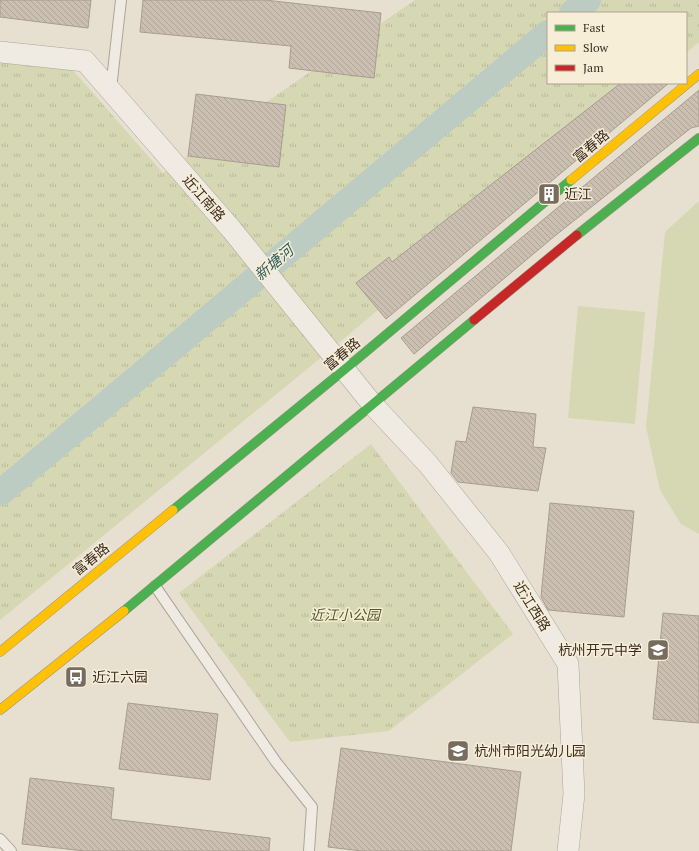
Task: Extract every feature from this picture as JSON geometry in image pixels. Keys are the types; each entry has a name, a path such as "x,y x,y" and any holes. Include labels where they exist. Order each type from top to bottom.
{"street":[{"name":"近江南路","path":"0,52 85,61 232,230 373,405"},
{"name":"富春路","path":"0,652 344,370 699,74"},
{"path":"0,710 155,586 564,245 699,138"},
{"name":"近江西路","path":"373,405 428,464 499,553 568,664 574,794 568,851"}],"lane":[{"path":"110,91 121,0"},
{"path":"155,586 276,762 312,807 309,851"},
{"path":"0,839 11,851"}],"green space":[{"path":"415,0 699,0 699,42 687,52 687,12 547,12 547,84 649,84 317,361 0,620 0,46 57,52 163,173"},
{"path":"699,201 699,534 681,524 660,490 646,427 665,232"},
{"path":"578,306 645,312 635,424 568,418"},
{"name":"近江小公园","path":"371,444 513,634 389,731 290,742 179,593"}],"building":[{"path":"0,0 91,0 88,28 0,17"},
{"path":"143,0 265,0 381,13 374,78 289,68 291,46 140,32"},
{"path":"620,84 668,84 386,319 356,283 389,257 392,262"},
{"path":"699,90 699,126 691,128 556,235 414,354 401,338"},
{"path":"196,94 286,105 279,167 188,156"},
{"path":"473,407 536,414 533,447 546,448 538,491 458,482 451,473 456,441 466,442"},
{"path":"550,503 634,511 624,617 548,610 541,597"},
{"path":"663,613 699,616 699,723 653,719"},
{"path":"128,703 218,714 210,780 119,769"},
{"path":"341,748 521,772 511,851 362,851 328,847"},
{"path":"30,778 114,788 111,819 270,838 269,851 85,851 22,844"}],"waterway":[{"name":"新塘河","path":"573,12 588,0"},
{"name":"新塘河","path":"0,493 547,34"}],"traffic: fast":[{"path":"577,235 699,138"},
{"path":"173,510 344,370 571,180"},
{"path":"124,611 474,320"}],"traffic: slow":[{"path":"687,84 699,74"},
{"path":"571,180 687,84"},
{"path":"0,652 173,510"},
{"path":"0,710 124,611"}],"traffic: jam":[{"path":"474,320 577,235"}],"place":[{"name":"近江","path":"549,194"},
{"name":"杭州开元中学","path":"658,650"},
{"name":"近江六园","path":"76,677"},
{"name":"杭州市阳光幼儿园","path":"458,751"}]}
